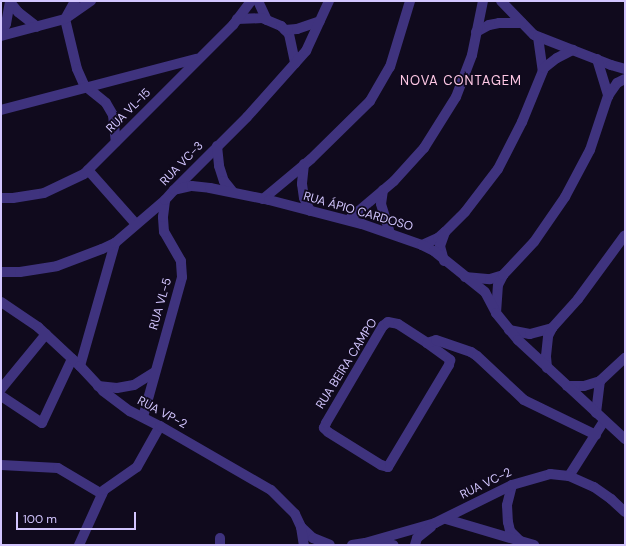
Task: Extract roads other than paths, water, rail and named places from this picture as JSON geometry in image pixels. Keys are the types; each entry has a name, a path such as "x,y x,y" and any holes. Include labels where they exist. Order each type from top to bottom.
{"street":[{"path":"75,1 65,19 77,68 87,88 106,103 113,115 116,142"},
{"path":"1,36 65,19 91,1"},
{"name":"RUA VL-15","path":"1,198 30,196 44,193 59,187 88,170 237,19 251,1"},
{"path":"258,1 267,20"},
{"name":"RUA VC-3","path":"1,272 20,272 57,266 115,243 165,200 247,117 306,51 329,1"},
{"path":"263,199 304,164 370,101 390,67 410,1"},
{"path":"348,220 383,190 424,148 456,97 472,56 483,1"},
{"path":"501,1 534,35 625,69"},
{"path":"10,2 18,12 37,26"},
{"path":"1,32 6,24 10,2"},
{"path":"237,19 251,18 267,20 282,26 289,34 295,63"},
{"path":"285,30 320,21"},
{"path":"476,32 489,25 499,22 522,22"},
{"path":"538,37 542,71"},
{"path":"422,245 438,238 465,212 498,169 522,122 544,68 557,58 573,50"},
{"path":"1,110 198,59"},
{"path":"597,59 608,96"},
{"path":"496,312 498,285 503,275 534,242 565,197 590,150 608,96 617,83 625,79"},
{"path":"218,146 219,166 224,181 233,192"},
{"path":"304,164 302,184 304,198 310,211"},
{"path":"88,170 136,224"},
{"name":"RUA ÁPIO CARDOSO","path":"174,190 192,186 233,192 263,199 348,220 390,233 434,251 444,261 485,292 496,312 509,330 547,368 625,439"},
{"path":"383,190 381,204 390,233"},
{"name":"RUA VL-5","path":"143,418 182,277 181,261 164,232 163,217 165,200"},
{"path":"444,232 440,246 444,261"},
{"path":"547,368 546,356 548,336 552,328 578,299 625,235"},
{"path":"80,366 115,243"},
{"path":"465,277 490,279 503,275"},
{"name":"RUA VP-2","path":"1,302 46,334 80,366 98,386 130,411 160,426 271,490 295,514 301,527 304,545"},
{"name":"RUA BEIRA CAMPO","path":"388,322 398,324 427,343 450,360 449,365 388,467 381,465 324,428 383,326 388,322"},
{"path":"509,330 530,334 552,328"},
{"path":"1,389 46,334"},
{"path":"427,343 436,340 471,352 478,356 524,400 596,435"},
{"path":"567,386 584,386 600,382 625,358"},
{"path":"1,396 42,423 72,359"},
{"path":"98,386 117,388 134,385 155,372"},
{"path":"569,476 596,435 600,417 600,382"},
{"path":"79,545 104,490 137,467 160,426"},
{"path":"1,465 58,468 102,494"},
{"name":"RUA VC-2","path":"352,545 374,541 435,523 446,519 512,485 550,474 569,476 594,487 611,499 625,512"},
{"path":"512,485 507,505 508,522 510,531 522,542"},
{"path":"446,519 534,545"},
{"path":"415,545 416,538 435,523"},
{"path":"301,527 313,538 330,545"},
{"path":"374,541 394,545"}],"district":[{"name":"NOVA CONTAGEM","path":"461,81"}]}
